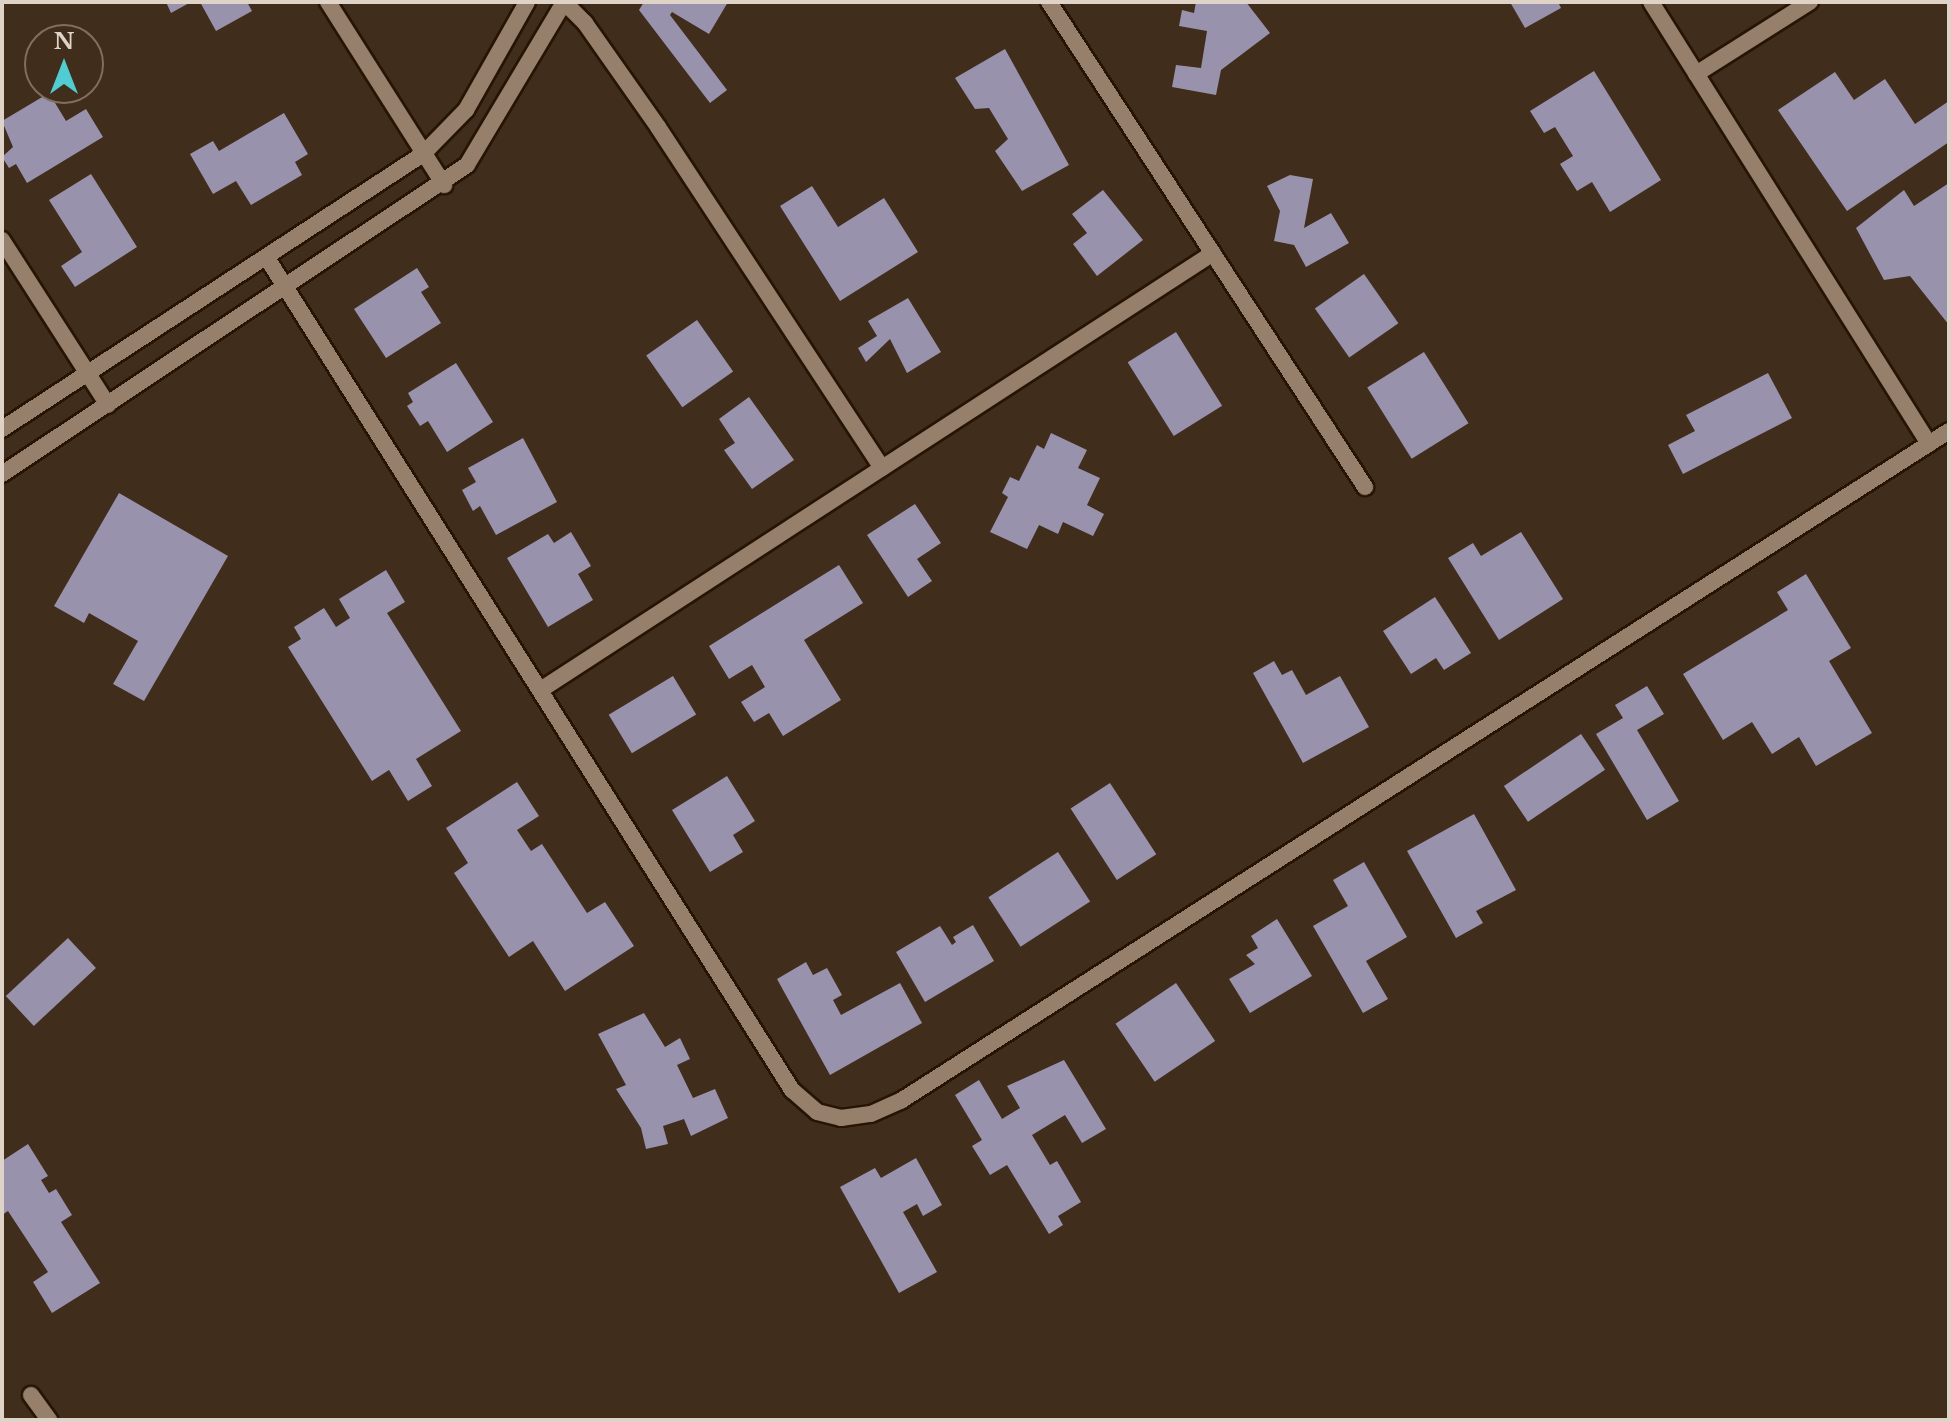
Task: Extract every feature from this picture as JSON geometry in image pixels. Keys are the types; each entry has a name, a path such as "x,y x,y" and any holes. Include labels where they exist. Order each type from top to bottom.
{"street":[{"path":"328,2 444,185"},
{"path":"2,429 423,154 466,110 527,2"},
{"path":"2,474 444,185 467,165 564,2 585,23 658,127 882,468"},
{"path":"1049,2 1365,487"},
{"path":"1651,2 1929,444"},
{"path":"1696,74 1810,2"},
{"path":"2,240 108,405"},
{"path":"542,689 1213,253"},
{"path":"267,258 542,689 792,1090 817,1112 841,1118 871,1114 902,1100 1949,431"},
{"path":"31,1395 49,1420"}],"building":[{"path":"166,2 191,2 171,13"},
{"path":"200,2 247,2 252,11 216,31"},
{"path":"644,2 728,2 709,34 672,12 670,15 727,90 710,103 639,10"},
{"path":"1196,2 1246,2 1270,33 1221,70 1216,95 1172,87 1176,65 1201,68 1207,31 1179,26 1182,10 1194,13"},
{"path":"1510,2 1558,2 1561,8 1525,28"},
{"path":"1005,49 1069,165 1022,191 995,151 1008,139 989,108 975,109 955,78"},
{"path":"1594,71 1661,180 1610,212 1592,182 1577,191 1560,164 1573,156 1555,127 1544,133 1530,111"},
{"path":"1835,72 1854,100 1885,79 1915,124 1949,101 1949,142 1847,211 1778,110"},
{"path":"31,104 56,104 66,121 86,109 103,137 27,183 16,164 9,168 2,157 13,147 2,121"},
{"path":"284,113 308,154 295,162 302,175 251,205 236,181 213,194 190,154 213,141 219,151"},
{"path":"91,174 137,247 75,287 61,266 82,252 49,200"},
{"path":"1290,175 1313,179 1304,228 1331,213 1349,243 1306,267 1294,245 1274,241 1280,211 1267,186"},
{"path":"1949,183 1949,325 1910,276 1884,280 1856,228 1904,190 1914,206"},
{"path":"812,186 838,227 884,198 918,252 840,301 780,206"},
{"path":"1103,190 1143,240 1097,276 1073,244 1087,233 1072,214"},
{"path":"417,268 429,287 421,292 441,323 386,358 354,309"},
{"path":"1364,274 1398,323 1349,358 1315,308"},
{"path":"908,298 941,352 907,373 890,339 866,362 858,348 877,336 868,321"},
{"path":"697,320 733,372 682,407 646,356"},
{"path":"1176,332 1222,406 1174,436 1128,362"},
{"path":"1424,352 1469,423 1412,459 1367,388"},
{"path":"456,363 493,422 447,452 428,421 420,426 407,406 413,402 408,393"},
{"path":"1768,373 1792,418 1683,474 1668,445 1695,431 1686,415"},
{"path":"749,397 794,460 752,489 724,450 735,443 719,419"},
{"path":"1051,433 1087,450 1078,468 1100,478 1087,505 1104,514 1093,536 1063,522 1058,534 1039,525 1027,549 990,532 1008,497 1002,493 1010,477 1019,481 1037,445 1044,449"},
{"path":"523,438 557,502 496,535 480,506 473,511 462,490 476,482 468,468"},
{"path":"119,493 228,556 144,701 113,684 138,641 89,613 84,623 54,606"},
{"path":"915,504 941,543 917,559 932,581 908,597 867,535"},
{"path":"571,532 591,566 578,574 593,600 548,627 507,558 548,534 554,543"},
{"path":"1521,532 1563,599 1499,640 1448,558 1473,543 1481,556"},
{"path":"839,565 863,603 804,640 841,700 783,736 769,713 754,722 741,702 765,687 752,665 729,679 709,646"},
{"path":"386,570 405,602 387,613 461,731 416,759 432,786 408,801 389,770 372,781 288,647 301,639 294,627 324,608 336,627 350,618 339,599"},
{"path":"1806,574 1851,648 1829,661 1872,733 1816,766 1799,737 1772,754 1752,722 1723,740 1683,674 1788,610 1777,592"},
{"path":"1435,597 1471,653 1444,670 1436,658 1411,674 1383,631"},
{"path":"1274,661 1282,675 1292,670 1306,695 1340,676 1369,727 1303,763 1253,673"},
{"path":"673,676 696,715 632,753 609,715"},
{"path":"1647,686 1664,714 1637,730 1679,801 1647,820 1596,734 1623,718 1615,705"},
{"path":"1581,734 1605,770 1528,822 1504,786"},
{"path":"727,776 755,821 733,835 743,852 710,872 672,810"},
{"path":"517,782 539,816 517,830 531,851 542,844 587,913 605,902 634,946 565,991 533,941 509,957 454,873 468,863 446,828"},
{"path":"1110,783 1156,854 1117,880 1071,809"},
{"path":"1474,814 1516,890 1476,911 1483,923 1456,938 1407,851"},
{"path":"1058,852 1090,901 1021,947 988,897"},
{"path":"1364,862 1407,937 1366,961 1388,999 1363,1013 1313,926 1348,906 1333,880"},
{"path":"1277,919 1312,976 1250,1013 1229,979 1255,964 1246,955 1258,948 1251,936"},
{"path":"973,925 994,961 925,1002 896,952 940,926 952,945 956,942 953,937"},
{"path":"68,938 96,968 34,1026 6,996"},
{"path":"806,962 813,975 827,968 842,995 833,1000 841,1015 900,983 922,1023 830,1075 777,979"},
{"path":"1176,983 1215,1041 1155,1082 1115,1024"},
{"path":"644,1013 665,1047 680,1038 690,1059 677,1065 693,1098 715,1089 728,1118 691,1136 684,1119 663,1126 668,1144 646,1149 641,1128 616,1089 626,1085 598,1034"},
{"path":"1064,1060 1106,1129 1082,1143 1065,1115 1032,1135 1050,1165 1057,1161 1081,1202 1058,1216 1063,1225 1049,1234 1007,1165 990,1175 972,1146 982,1140 955,1095 979,1080 1002,1119 1020,1108 1007,1086"},
{"path":"28,1144 48,1176 41,1180 49,1193 56,1189 72,1215 61,1222 100,1283 52,1313 33,1282 48,1272 8,1211 2,1215 2,1161"},
{"path":"916,1158 942,1205 923,1216 917,1204 903,1212 937,1272 899,1293 840,1187 875,1168 881,1178"}]}
